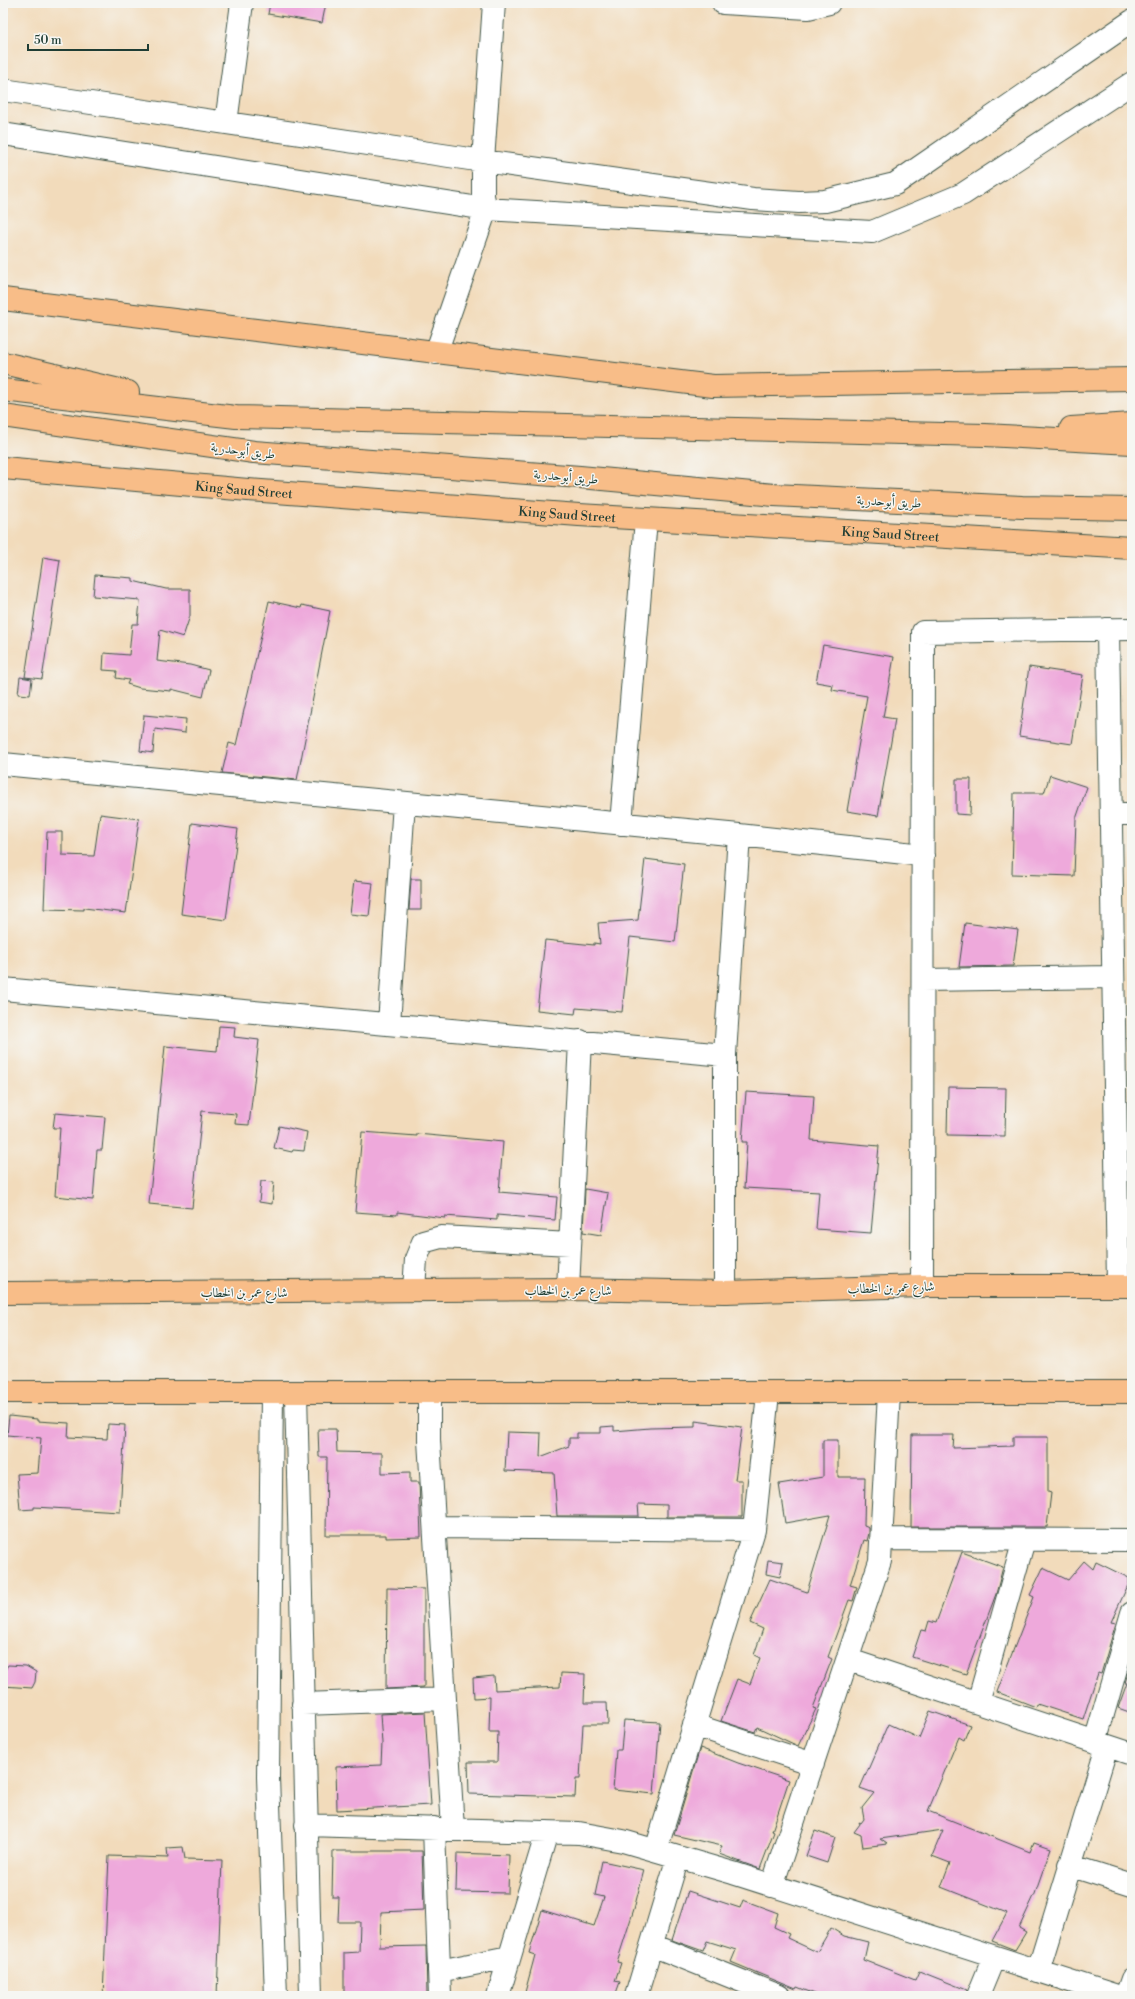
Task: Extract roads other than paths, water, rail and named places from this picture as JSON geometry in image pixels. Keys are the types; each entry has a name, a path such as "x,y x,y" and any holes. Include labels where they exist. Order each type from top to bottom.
{"main road":[{"path":"3,299 713,386 1132,378"},
{"path":"3,363 236,417"},
{"path":"3,390 236,417 985,435 1132,443"},
{"name":"طريق أبوحدرية","path":"3,416 254,452 580,477 774,495 1022,507 1132,509"},
{"path":"985,435 1132,424"},
{"name":"King Saud Street","path":"3,468 248,490 646,519 1132,548"},
{"name":"شارع عمر بن الخطاب","path":"3,1293 568,1289 725,1292 922,1286 1125,1286"},
{"path":"3,1392 1132,1392"}],"street":[{"path":"226,123 242,3"},
{"path":"436,353 486,209 483,196 483,161 494,3"},
{"path":"723,3 808,8 828,3"},
{"path":"3,90 483,161 753,199 799,202 825,201 895,184 1132,21"},
{"path":"3,134 486,209 872,232 964,194 1132,83"},
{"path":"621,824 646,519"},
{"path":"1108,629 1121,814 1113,977 1123,1072 1125,1286"},
{"path":"922,1286 923,632 1132,629"},
{"path":"3,764 740,835 923,855"},
{"path":"389,1024 404,803"},
{"path":"725,1292 726,1054 740,835"},
{"path":"923,980 1113,977"},
{"path":"3,989 726,1054"},
{"path":"568,1289 580,1041"},
{"path":"414,1290 416,1259 424,1242 441,1237 570,1244"},
{"path":"272,1393 268,1777 276,1996"},
{"path":"296,1393 311,1996"},
{"path":"428,1393 445,1699 439,1971 440,1996"},
{"path":"656,1850 754,1530 768,1393"},
{"path":"772,1886 849,1660 880,1561 889,1393"},
{"path":"435,1527 754,1530"},
{"path":"882,1539 1132,1540"},
{"path":"978,1703 1024,1540"},
{"path":"1038,1971 1069,1866 1101,1744 1131,1620"},
{"path":"849,1660 1132,1754"},
{"path":"303,1704 445,1699"},
{"path":"694,1725 813,1764"},
{"path":"306,1825 579,1833 623,1841 772,1886 1117,1996"},
{"path":"498,1996 546,1832"},
{"path":"636,1996 678,1857"},
{"path":"1069,1866 1132,1885"},
{"path":"652,1945 779,1996"},
{"path":"978,1996 994,1956"},
{"path":"439,1971 509,1957"},
{"path":"1126,1996 1132,1979"}]}
